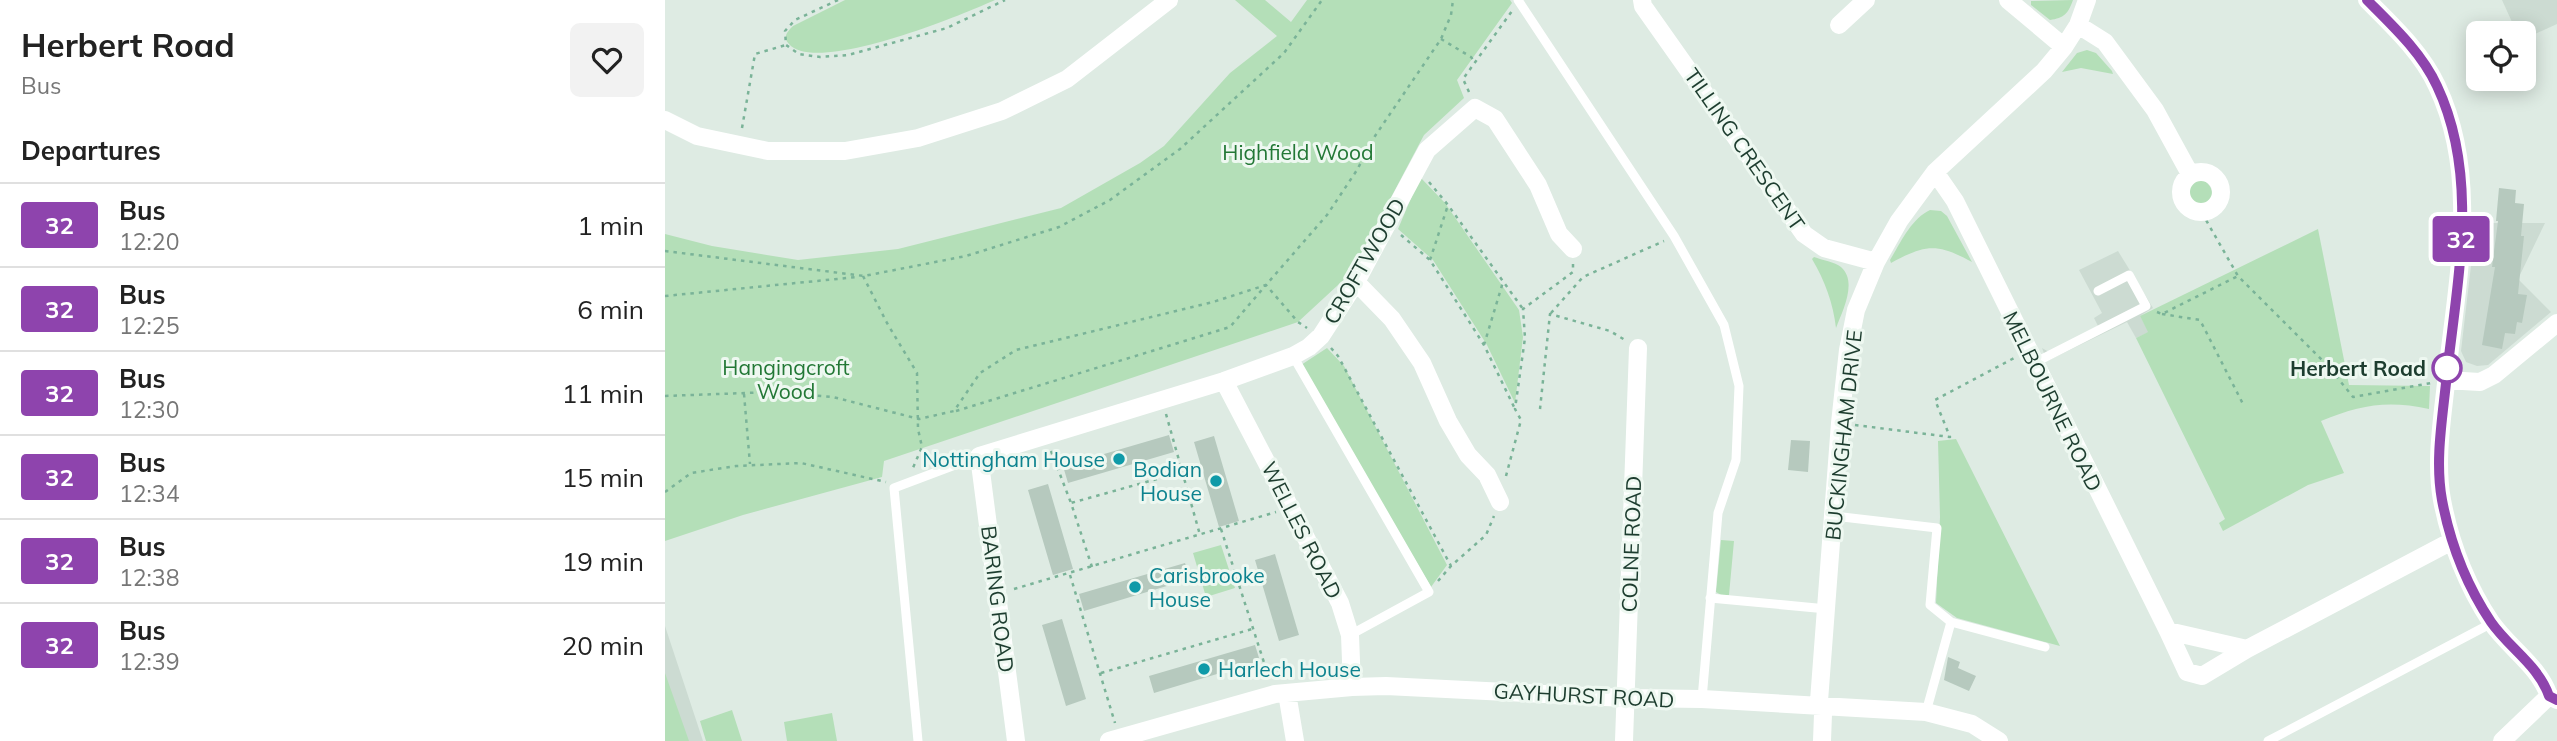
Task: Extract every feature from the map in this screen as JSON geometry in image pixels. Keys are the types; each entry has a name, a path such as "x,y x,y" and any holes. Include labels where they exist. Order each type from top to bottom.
{"street":[{"path":"665,120 697,136 768,151 845,151 918,138 1002,111 1067,79 1169,0"},
{"name":"TILLING CRESCENT","path":"1642,0 1643,6 1804,234 1824,248 1876,262"},
{"path":"1839,25 1866,0"},
{"path":"2008,0 2064,47"},
{"name":"BUCKINGHAM DRIVE","path":"1822,741 1822,707 1819,701 1840,423 1848,350 1856,310 1876,262 1899,221 1935,172 2044,71 2078,25 2087,0"},
{"path":"2367,0 2413,48 2437,85 2457,138 2464,211 2439,446 2441,497 2452,541 2470,583 2492,623 2544,682 2553,698 2502,741"},
{"path":"2078,25 2105,42 2155,110 2190,174"},
{"path":"1475,108 1495,119 1538,185 1559,234 1573,249"},
{"name":"CROFTWOOD","path":"979,456 1224,381 1293,356 1309,347 1321,336 1356,282 1427,150 1475,108"},
{"name":"MELBOURNE ROAD","path":"1935,172 1955,201 2187,672 2202,676 2452,541"},
{"path":"2204,172 2217,179 2221,193 2216,207 2202,213 2189,210 2181,199 2181,185 2190,174 2204,172"},
{"path":"1356,282 1392,319 1422,363 1448,421 1468,455 1487,475 1500,502"},
{"path":"2446,380 2480,382 2494,375 2557,323"},
{"name":"COLNE ROAD","path":"1623,741 1639,348"},
{"name":"WELLES ROAD","path":"1224,381 1341,603 1350,635 1352,687"},
{"name":"BARING ROAD","path":"979,456 1016,741"},
{"path":"2168,631 2248,649"},
{"name":"GAYHURST ROAD","path":"1114,740 1168,733 1287,693 1400,686 1926,712 1972,724 1999,741"},
{"path":"1287,693 1295,741"}],"lane":[{"path":"1518,1 1674,236 1724,325 1739,386 1736,460 1719,513 1702,699"},
{"path":"2032,357 2146,306 2129,275 2098,290"},
{"path":"1293,356 1429,592 1350,635"},
{"path":"918,741 890,488 979,456"},
{"path":"1834,516 1937,528 1930,605 1951,622 2045,647"},
{"path":"1710,598 1827,609"},
{"path":"1926,712 1951,622"},
{"path":"2267,741 2492,623"}],"path":[{"path":"786,45 785,31 795,20 838,0"},
{"path":"786,45 799,54 820,57 848,55 947,28 1006,0"},
{"path":"665,296 863,276 965,256 1059,227 1110,200 1180,149 1275,61 1307,23 1322,0"},
{"path":"665,396 773,392 833,397 919,419 954,411 1230,327 1327,215 1357,170 1375,136 1441,39 1451,15 1453,0"},
{"path":"1475,108 1463,79 1518,1"},
{"path":"1441,39 1475,62"},
{"path":"739,145 755,54 786,45"},
{"path":"1416,167 1448,205 1523,309 1525,338 1515,409"},
{"path":"1430,260 1448,205"},
{"path":"2202,213 2238,276 2328,366 2353,397 2446,380"},
{"path":"1387,224 1430,260 1484,345 1521,420 1500,502 1486,535 1451,566 1429,592"},
{"path":"1540,410 1550,314 1583,277 1674,236"},
{"path":"1523,309 1573,272 1573,249"},
{"path":"665,251 863,276"},
{"path":"863,276 917,373 918,429 922,447 912,469 912,482"},
{"path":"2162,314 2238,276"},
{"path":"1484,345 1503,282"},
{"path":"1266,285 1298,323 1321,336 1338,356 1451,566"},
{"path":"954,411 980,373 1016,349 1213,302 1266,285"},
{"path":"2146,306 2162,314 2200,320 2243,404 2241,406"},
{"path":"1550,314 1610,331"},
{"path":"1840,423 1950,437 1935,400 2032,357"},
{"path":"744,394 750,465"},
{"path":"1169,422 1200,535"},
{"path":"1053,455 1091,567"},
{"path":"665,492 691,473 750,465 801,463 887,482 890,488"},
{"path":"1070,503 1182,471"},
{"path":"997,594 1291,508"},
{"path":"1221,529 1268,673"},
{"path":"1070,573 1100,674 1114,740"},
{"path":"1100,674 1252,629"}],"shaded area":[{"path":"2502,0 2557,0 2557,24 2536,34 2536,21 2512,21"},
{"path":"2476,223 2545,223 2518,279 2551,312 2488,365 2477,366 2466,362 2461,351"},
{"path":"2118,251 2153,308 2140,316 2149,332 2136,338 2127,322 2047,361 2042,348 2049,352 2098,326 2094,318 2102,313 2079,270"},
{"path":"665,626 703,741 665,741"}],"green space":[{"path":"845,0 995,0 922,29 857,48 804,52 789,44 787,34 793,26"},
{"name":"Hangingcroft Wood","path":"1235,0 1265,0 1291,22 1307,0 1510,0 1512,3 1457,80 1464,98 1424,135 1351,273 1298,322 884,461 882,477 743,515 665,541 665,234 712,246 798,260 898,249 1061,208 1140,163 1164,146 1230,73 1277,36"},
{"path":"2073,0 2065,15 2050,20 2031,5 2031,1"},
{"path":"2087,50 2096,53 2113,74 2081,68 2062,72 2077,53"},
{"path":"1420,177 1445,203 1519,310 1523,337 1515,403 1487,345 1433,260 1398,229"},
{"path":"2197,179 2208,183 2212,194 2208,205 2197,209 2186,205 2182,194 2186,183"},
{"path":"1930,210 1941,211 1947,216 1972,262 1949,251 1931,248 1913,252 1891,263 1890,260 1907,232 1917,219"},
{"path":"2318,229 2349,385 2430,386 2429,409 2400,405 2374,406 2348,411 2321,421 2344,473 2308,485 2223,531 2219,523 2225,519 2136,338 2148,332 2140,316"},
{"path":"1814,257 1832,262 1846,273 1847,297 1836,328 1831,301 1812,259"},
{"path":"1327,348 1344,366 1447,565 1431,587 1301,365"},
{"path":"1956,439 2060,646 1957,618 1936,603 1940,517 1938,441"},
{"path":"1721,540 1734,541 1729,595 1716,592"},
{"path":"1221,545 1235,588 1206,597 1193,553"},
{"path":"665,673 689,741 665,741"},
{"path":"732,710 742,741 706,741 700,721"},
{"path":"832,713 837,741 787,741 784,722"}],"building":[{"path":"2499,188 2516,190 2515,203 2524,204 2521,236 2524,236 2518,294 2527,295 2522,323 2517,322 2515,334 2505,333 2502,349 2482,345 2495,267 2492,267"},
{"name":"Nottingham House","path":"1169,435 1174,452 1068,483 1063,466"},
{"name":"Bodian House","path":"1214,436 1239,521 1219,527 1194,442"},
{"path":"1791,440 1810,441 1808,472 1788,470"},
{"path":"1048,484 1073,569 1053,575 1028,490"},
{"path":"1275,554 1299,635 1279,641 1255,560"},
{"name":"Carisbrooke House","path":"1185,563 1190,579 1084,611 1079,594"},
{"path":"1062,619 1086,699 1066,706 1042,625"},
{"name":"Harlech House","path":"1255,645 1260,661 1154,693 1149,676"},
{"path":"1948,657 1960,662 1958,668 1976,676 1969,691 1944,680"}],"bus line":[{"name":"32","path":"2367,0 2413,48 2437,85 2457,138 2464,211 2439,446 2441,497 2452,541 2470,583 2492,623 2544,682 2549,696 2557,700"}],"place":[{"name":"Herbert Road","path":"2447,368"},
{"name":"Nottingham House","path":"1119,459"},
{"name":"Bodian House","path":"1216,481"},
{"name":"Carisbrooke House","path":"1135,587"},
{"name":"Harlech House","path":"1204,669"}],"park label":[{"name":"Highfield Wood","path":"1298,152"}]}
